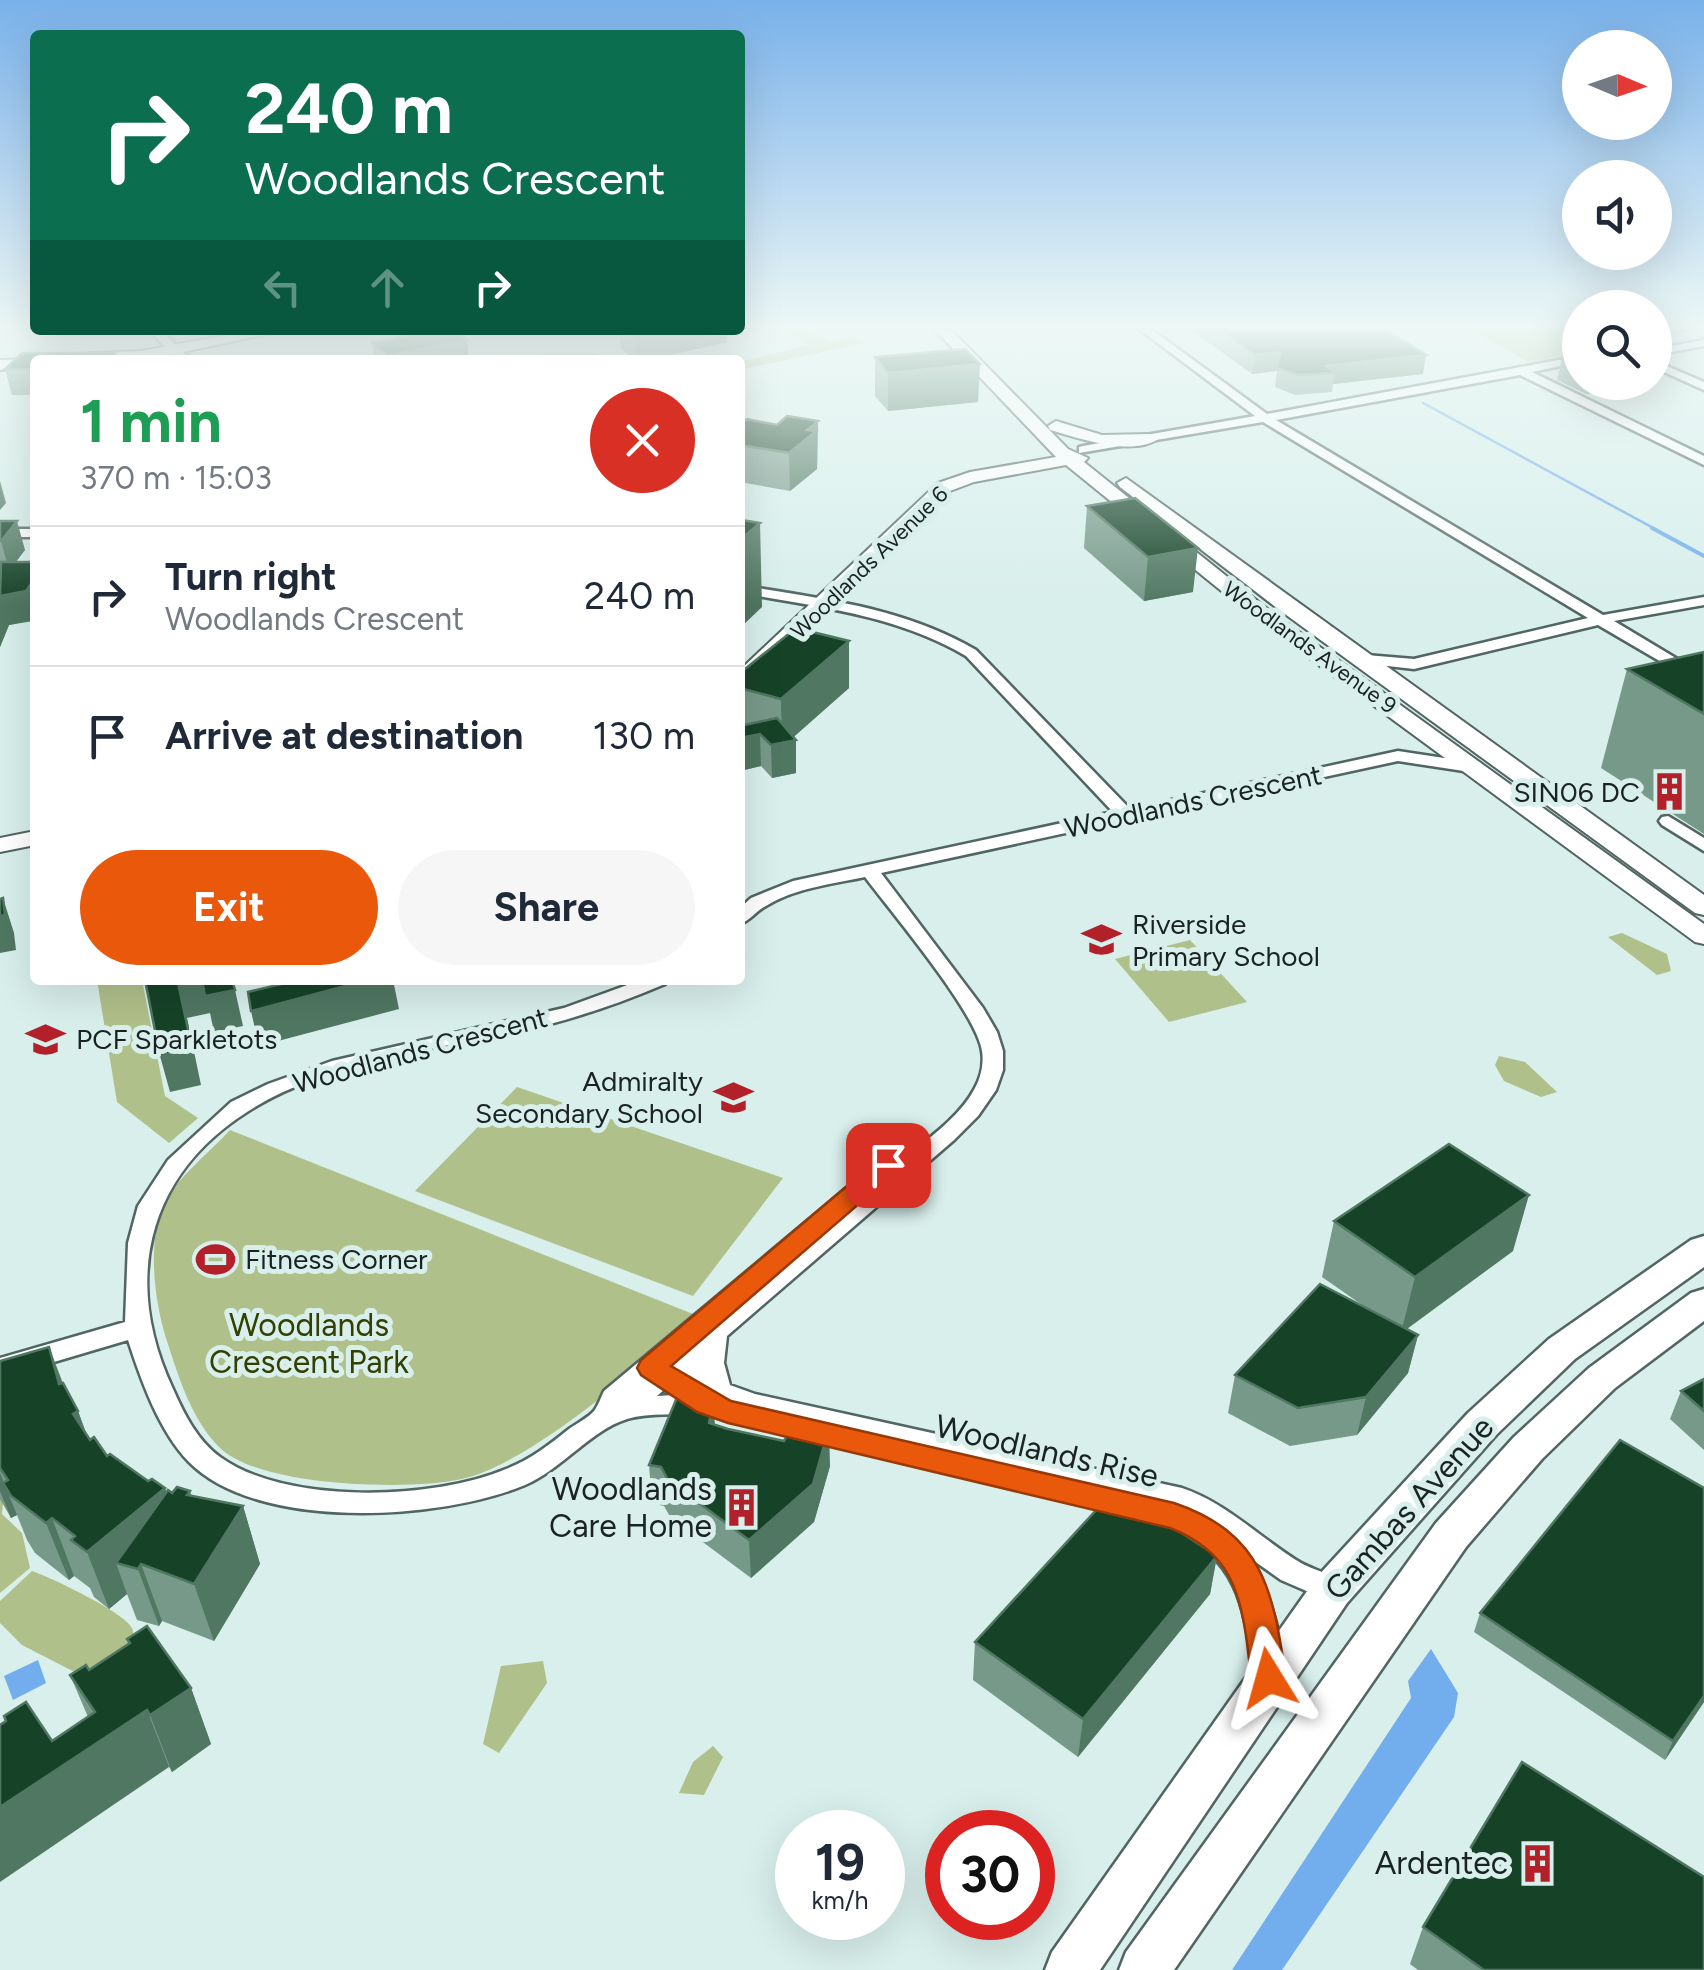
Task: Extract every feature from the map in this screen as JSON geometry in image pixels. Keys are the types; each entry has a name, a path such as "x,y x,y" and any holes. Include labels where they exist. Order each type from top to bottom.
{"main road":[{"name":"Woodlands Avenue 9","path":"1040,421 1264,615 1704,936"},
{"name":"Woodlands Avenue 9","path":"1041,421 1047,428"},
{"path":"1020,464 1043,448 1047,428 1101,440 1149,440"},
{"path":"1116,476 1117,462 1132,450"},
{"name":"Woodlands Avenue 9","path":"1080,459 1116,476 1285,604 1704,907"},
{"path":"1020,464 1080,459"},
{"name":"Woodlands Avenue 6","path":"745,677 930,482 1020,464 1080,459"},
{"name":"Woodlands Avenue 6","path":"745,661 814,603"},
{"path":"0,832 30,826"},
{"path":"0,845 30,839"},
{"name":"Gambas Avenue","path":"1070,1970 1332,1590 1482,1424 1562,1349 1704,1250"},
{"name":"Gambas Avenue","path":"1144,1970 1451,1535 1528,1448 1602,1378 1704,1302"}],"street":[{"path":"1230,426 1238,421"},
{"path":"1080,459 1246,430 1276,421 1312,427"},
{"path":"1080,459 1149,440 1230,426 1276,421 1312,427 1570,600 1704,671"},
{"path":"1302,421 1704,682"},
{"path":"1246,430 1280,433 1335,421"},
{"path":"1621,421 1704,461"},
{"path":"0,533 30,532"},
{"path":"745,590 908,621 940,633 971,653 1126,815"},
{"path":"1562,629 1571,617 1570,600"},
{"path":"1404,688 1409,675 1422,667 1704,602"},
{"path":"1366,660 1414,664 1611,621"},
{"path":"1398,756 1411,745 1416,724"},
{"name":"Woodlands Crescent","path":"745,914 758,902 800,885 1398,756 1478,768"},
{"path":"1668,822 1704,846"},
{"path":"870,872 987,1028 994,1058 982,1096"},
{"name":"Woodlands Crescent","path":"646,985 600,1004 427,1042 320,1071 256,1097 224,1118 167,1177 142,1223 136,1328 178,1429 199,1456 250,1485 309,1499 403,1498 506,1482 554,1456 615,1412 865,1184 968,1100 982,1096"},
{"name":"Woodlands Crescent","path":"665,1366 715,1335 979,1106 982,1096"},
{"path":"0,1368 136,1328"},
{"path":"714,1398 711,1363 715,1335"},
{"name":"Woodlands Rise","path":"665,1366 714,1398 786,1427 1174,1516 1202,1527 1223,1543 1250,1579 1258,1601 1269,1678"},
{"name":"Woodlands Rise","path":"615,1412 714,1398 1182,1499 1237,1528 1284,1569 1332,1590"}],"green space":[{"path":"1622,933 1667,954 1671,971 1657,975 1608,937"},
{"path":"1190,940 1247,1002 1169,1022 1115,959"},
{"path":"98,985 143,985 165,1096 198,1118 169,1143 117,1102"},
{"path":"1499,1056 1525,1062 1557,1092 1541,1097 1504,1081 1495,1065"},
{"path":"517,1087 783,1178 693,1296 415,1191"},
{"name":"Woodlands Crescent Park","path":"230,1130 698,1316 618,1385 552,1433 489,1470 462,1479 407,1485 335,1482 266,1471 238,1460 209,1436 187,1396 162,1323 154,1270 155,1235 164,1203 185,1175"},
{"path":"0,1489 4,1490 2,1514 22,1533 30,1568 0,1593"},
{"path":"32,1571 116,1613 132,1628 136,1644 92,1681 22,1645 0,1623 0,1601"},
{"path":"543,1661 547,1683 499,1753 483,1744 501,1666"},
{"path":"713,1746 723,1757 704,1795 679,1793 693,1762"}],"water":[{"path":"1431,1649 1458,1693 1454,1717 1282,1970 1232,1970 1411,1698 1408,1681"},
{"path":"38,1660 46,1683 13,1700 4,1676"}],"building":[{"path":"745,421 777,425 782,421 818,421 807,430 816,431 789,453 745,446"},
{"path":"1135,498 1198,548 1148,557 1087,506"},
{"path":"745,520 760,523 745,536"},
{"path":"0,521 17,521 1,541 0,541"},
{"path":"1,562 30,562 30,585 26,591 0,596"},
{"path":"796,628 849,641 781,699 745,689 745,669"},
{"path":"1704,652 1704,714 1627,669"},
{"path":"777,718 796,740 771,745 760,734 745,737 745,725"},
{"path":"3,898 5,915 0,916 0,899"},
{"path":"146,985 178,985 192,1048 160,1056"},
{"path":"203,985 234,985 235,990 205,996"},
{"path":"277,985 349,985 251,1011 248,992"},
{"path":"1449,1144 1529,1195 1415,1277 1334,1221"},
{"path":"1320,1284 1418,1335 1366,1397 1298,1408 1235,1375"},
{"path":"49,1347 59,1384 63,1383 78,1411 73,1414 90,1440 94,1437 107,1456 110,1454 165,1488 87,1552 71,1540 75,1536 52,1518 46,1523 11,1496 3,1483 8,1480 0,1468 0,1361"},
{"path":"1704,1379 1704,1411 1681,1391"},
{"path":"678,1395 713,1403 709,1423 728,1429 784,1441 795,1421 829,1428 813,1484 749,1540 680,1489 682,1484 669,1482 661,1467 649,1465"},
{"path":"1620,1440 1704,1488 1704,1696 1673,1741 1480,1613"},
{"path":"177,1487 190,1491 187,1495 243,1506 194,1584 141,1564 138,1569 116,1563 168,1490 172,1493"},
{"path":"1099,1507 1159,1518 1217,1556 1083,1719 975,1642"},
{"path":"147,1626 191,1688 150,1715 147,1710 0,1807 0,1725 6,1721 4,1716 26,1702 52,1741 95,1712 70,1675 86,1665 89,1670 130,1643 127,1639"},
{"name":"Ardentec","path":"1522,1762 1704,1877 1704,1970 1484,1970 1423,1927"}],"waterway":[{"path":"1456,421 1657,530"},
{"path":"1652,528 1704,556"}],"place":[{"name":"SIN06 DC","path":"1670,792"},
{"name":"Riverside Primary School","path":"1102,940"},
{"name":"PCF Sparkletots","path":"46,1039"},
{"name":"Admiralty Secondary School","path":"733,1097"},
{"name":"Fitness Corner","path":"215,1259"},
{"name":"Woodlands Care Home","path":"742,1507"},
{"name":"Ardentec","path":"1538,1863"}],"route":[{"path":"888,1165 651,1368 708,1404 728,1411 1174,1516 1202,1527 1223,1543 1250,1579 1258,1601 1269,1678"}]}
